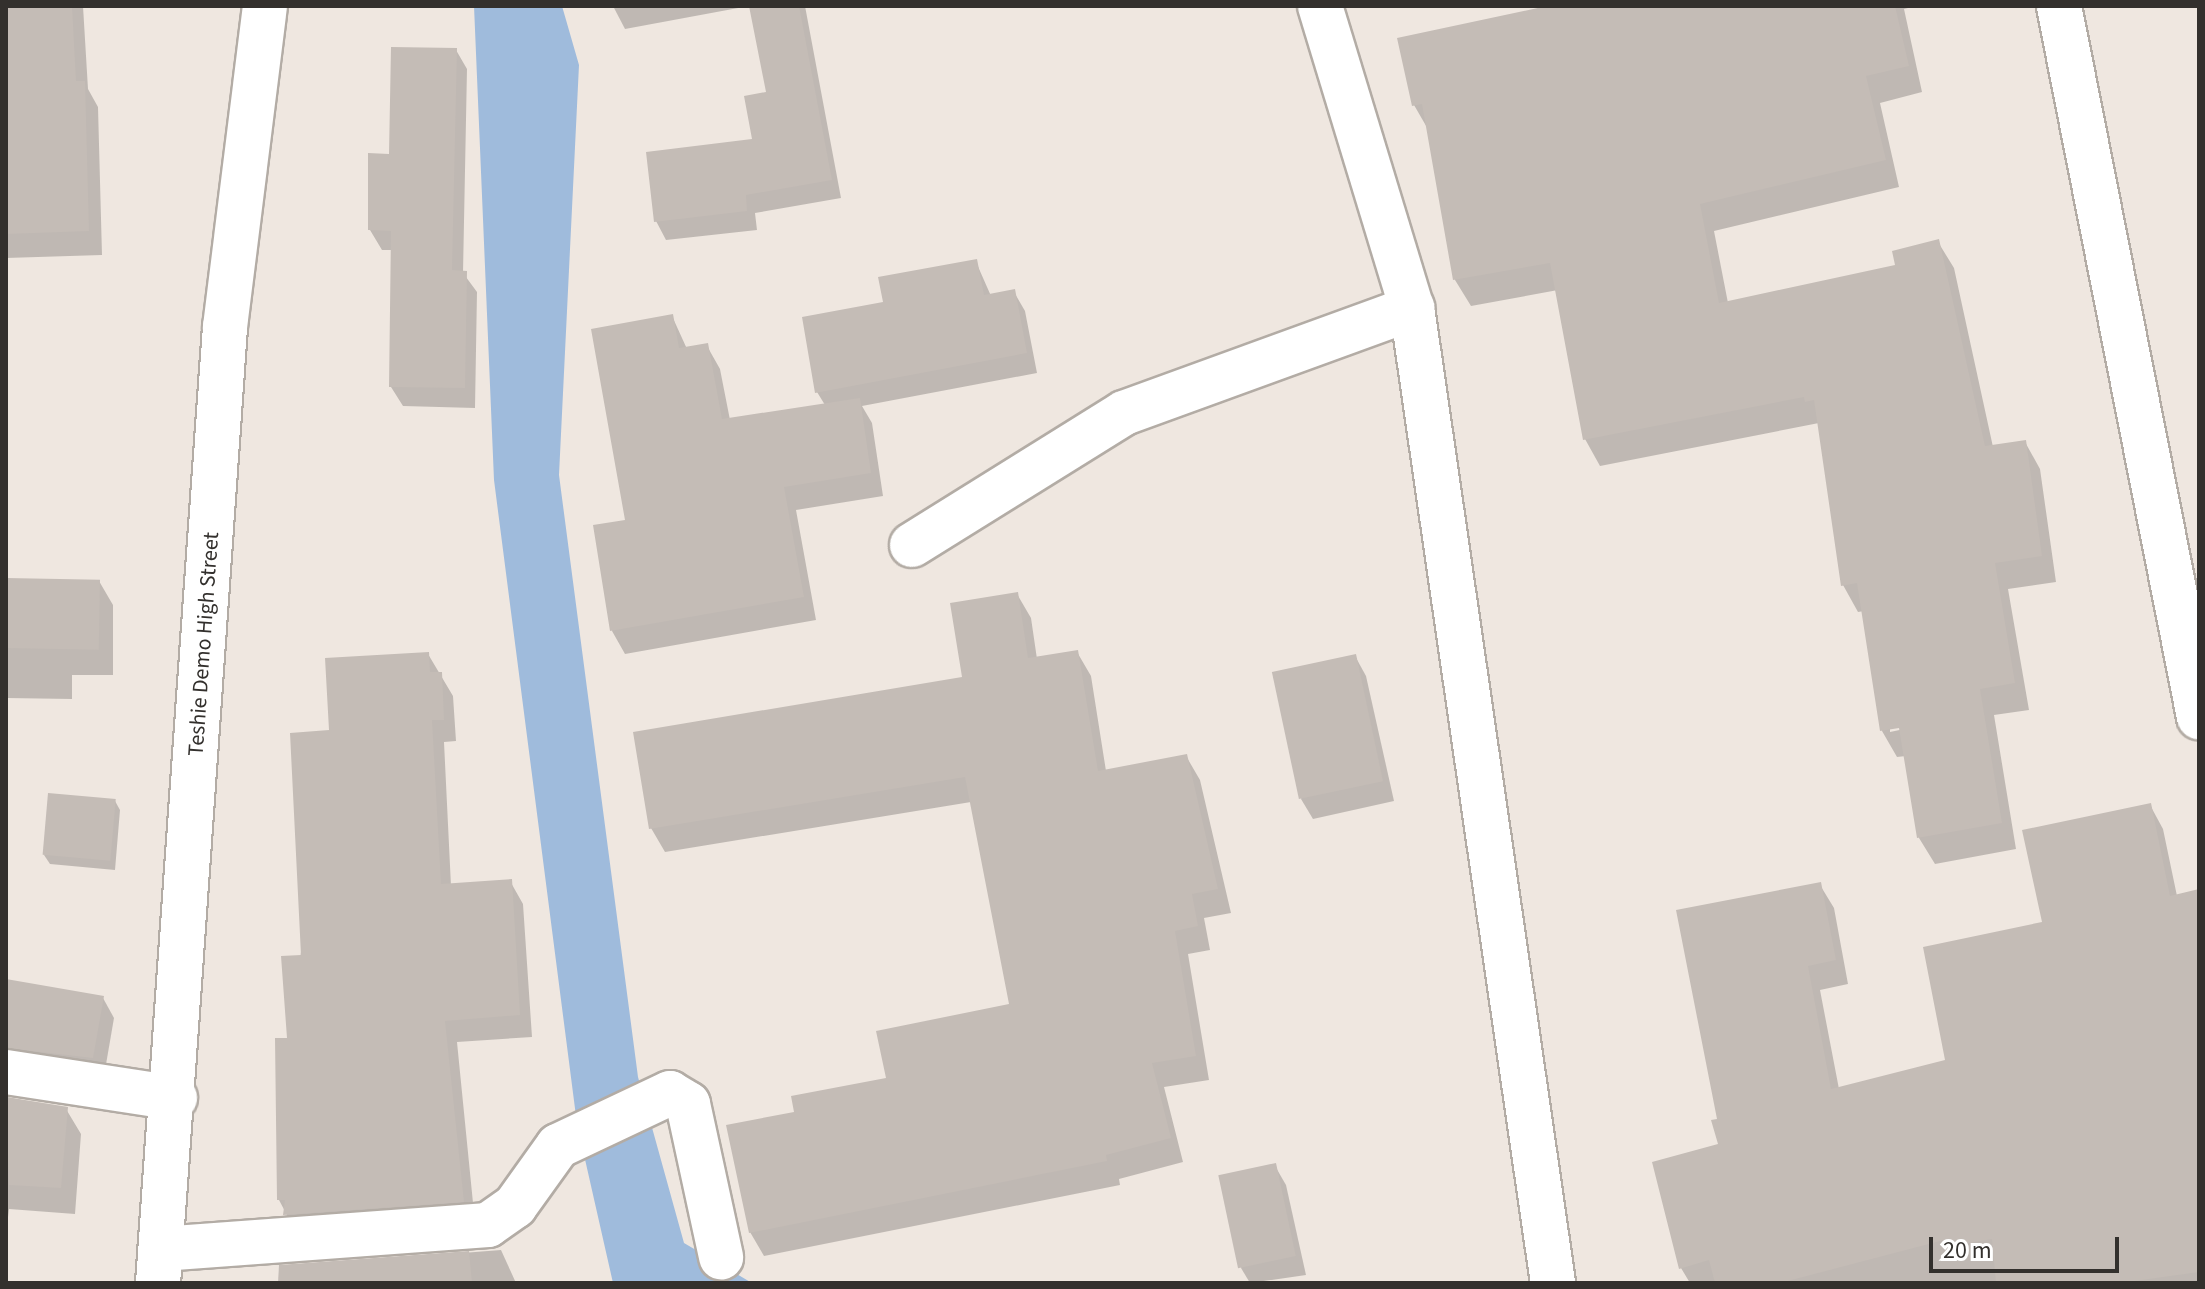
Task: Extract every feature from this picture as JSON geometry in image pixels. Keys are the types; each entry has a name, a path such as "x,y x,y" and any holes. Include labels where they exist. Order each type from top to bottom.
{"street":[{"name":"Teshie Demo High Street","path":"160,1266 175,1098 225,327 265,6"},
{"path":"1320,6 1412,308 1553,1283"},
{"path":"2059,6 2199,717"},
{"path":"912,545 1124,413 1412,308"},
{"path":"6,1072 175,1098"},
{"path":"160,1266 488,1225 515,1206 558,1146 670,1093 688,1104 721,1257"}],"water":[{"path":"474,6 562,6 579,65 559,475 638,1077 684,1243 752,1283 613,1283 577,1124 494,480"}],"building":[{"path":"6,6 72,6 76,81 85,81 89,231 6,234"},
{"path":"749,6 799,6 832,180 746,195 747,211 654,222 646,152 752,139 744,96 766,92"},
{"path":"1547,6 1895,6 1909,66 1866,76 1886,160 1700,204 1719,303 1895,265 1892,251 1939,239 1985,446 2026,440 2042,556 1995,563 2015,683 1980,689 2002,823 1917,838 1899,728 1880,731 1857,583 1841,586 1814,400 1805,402 1804,397 1583,440 1550,263 1453,280 1422,104 1412,106 1397,38"},
{"path":"391,47 457,48 452,270 467,271 465,388 389,387 391,231 368,230 368,153 389,154"},
{"path":"977,259 984,295 1015,289 1027,353 815,393 802,317 883,302 878,277"},
{"path":"673,314 679,348 708,343 722,419 860,398 871,473 784,487 804,597 610,631 593,525 625,520 591,329"},
{"path":"6,578 100,580 99,650 6,648"},
{"path":"1018,592 1028,658 1078,650 1098,771 1187,754 1218,889 1192,894 1198,926 1175,931 1196,1056 1152,1063 1171,1138 1106,1155 1107,1161 749,1233 726,1125 794,1112 791,1096 886,1078 876,1031 1009,1004 965,777 649,829 633,732 962,677 950,603"},
{"path":"429,652 430,672 442,672 444,720 432,720 441,884 512,879 520,1015 445,1021 464,1202 283,1215 285,1200 277,1200 275,1038 287,1038 281,956 301,955 290,733 329,730 325,658"},
{"path":"1356,654 1383,781 1299,799 1272,672"},
{"path":"48,793 116,799 110,861 43,855"},
{"path":"2151,803 2170,896 2199,889 2199,1272 2120,1283 1996,1283 1992,1239 1946,1247 1944,1240 1780,1283 1715,1283 1709,1260 1679,1269 1652,1162 1718,1144 1711,1120 1717,1119 1676,910 1821,882 1836,960 1808,966 1831,1089 1945,1060 1923,947 2042,922 2022,830"},
{"path":"6,979 104,996 93,1058 6,1048"},
{"path":"6,1097 68,1107 61,1188 9,1185"},
{"path":"1276,1163 1296,1256 1238,1268 1218,1175"},
{"path":"469,1251 472,1283 278,1283 279,1265"}]}
